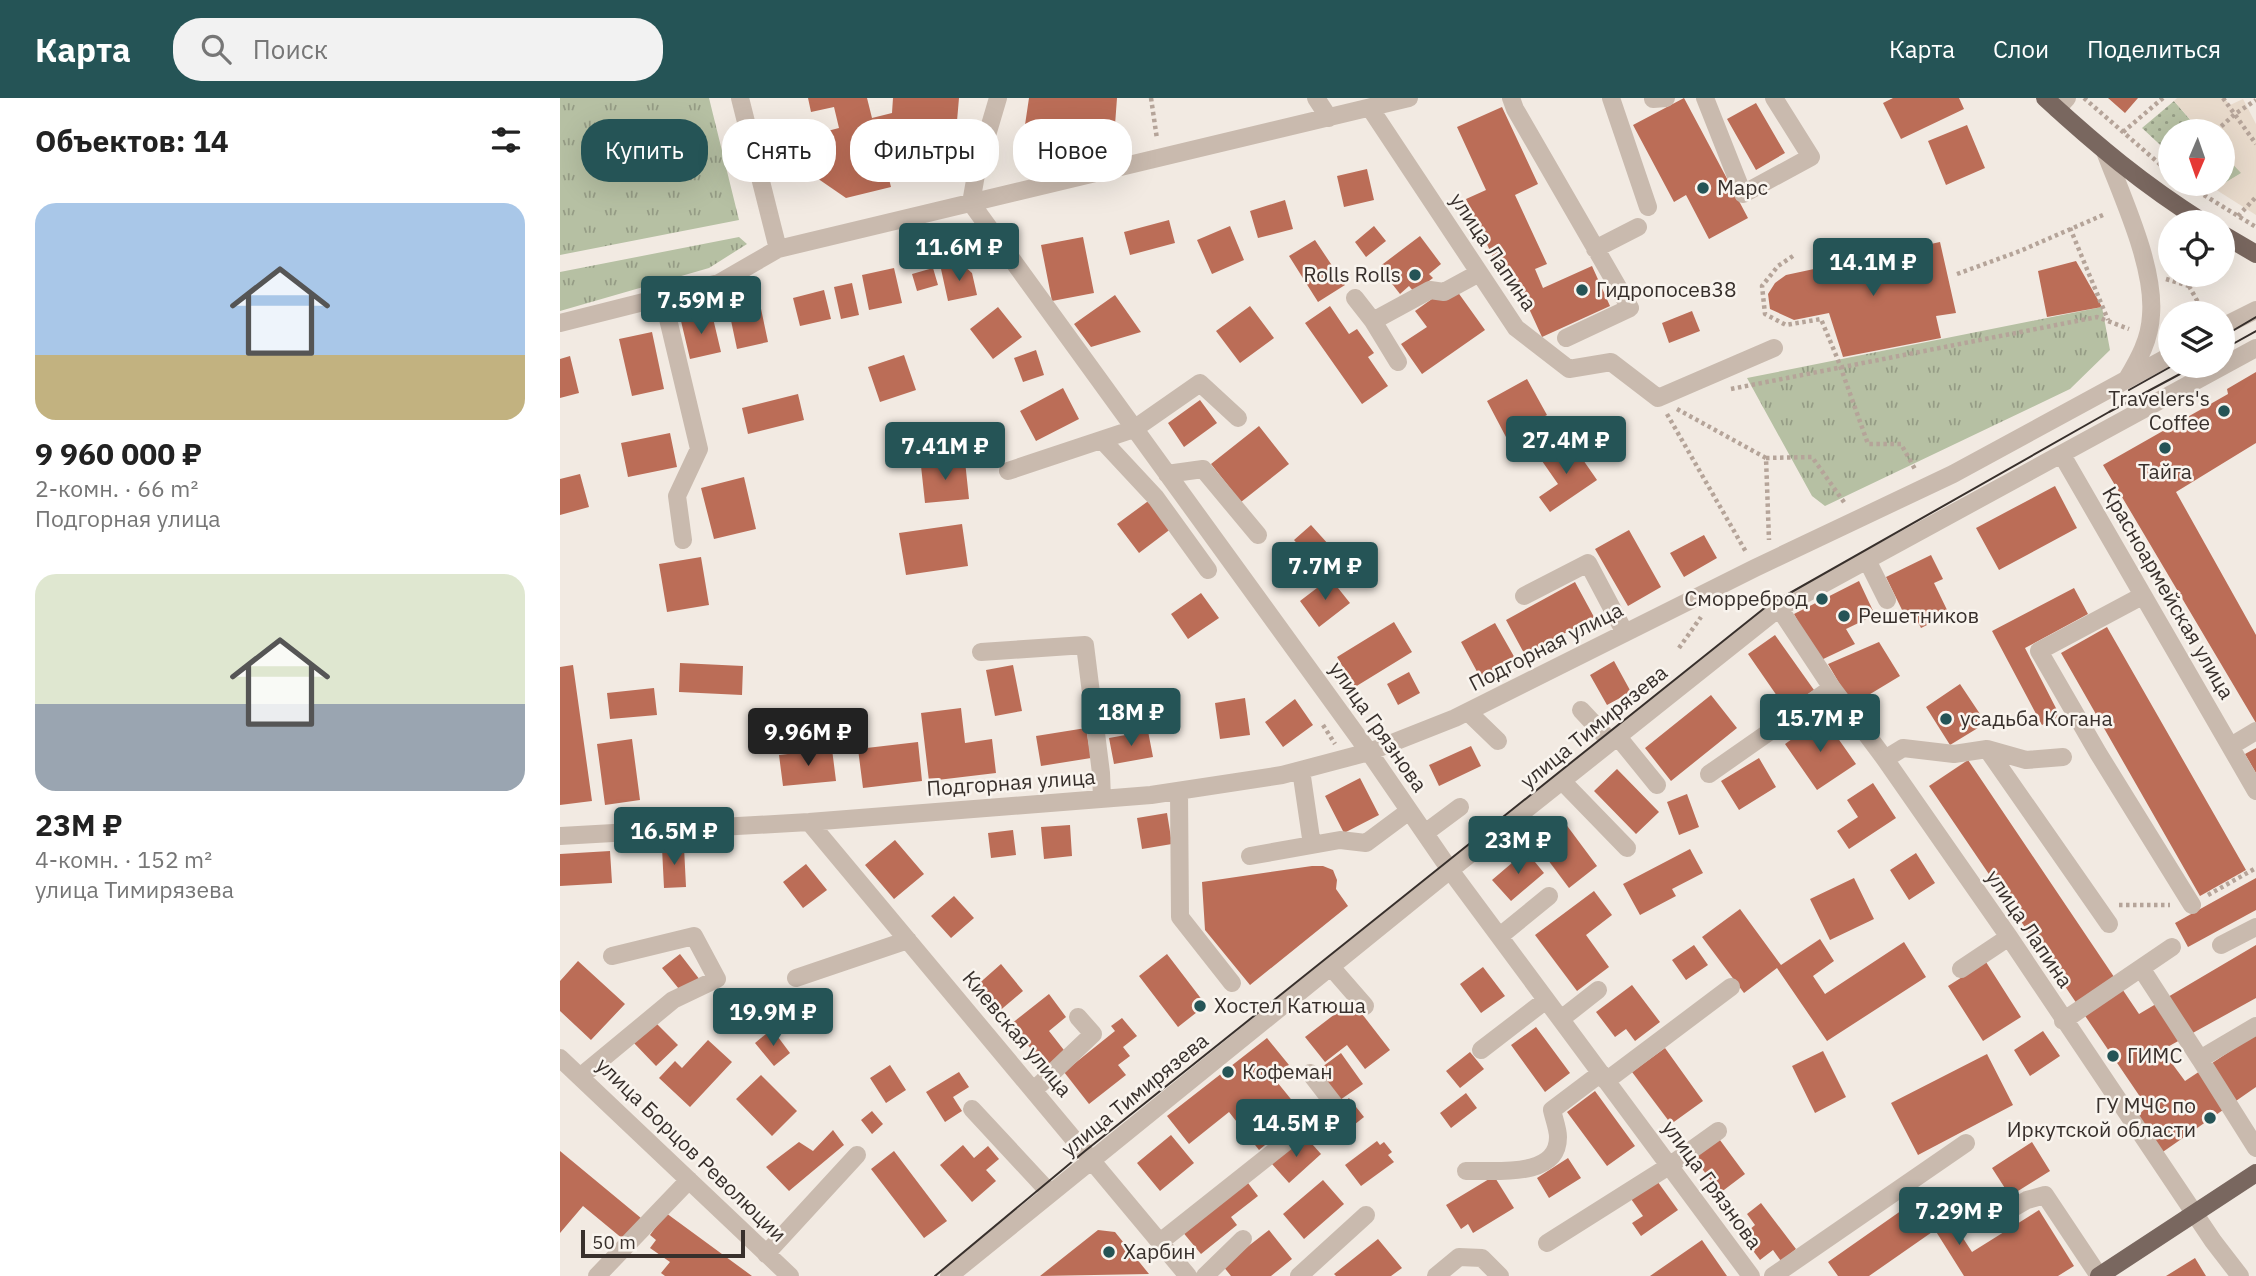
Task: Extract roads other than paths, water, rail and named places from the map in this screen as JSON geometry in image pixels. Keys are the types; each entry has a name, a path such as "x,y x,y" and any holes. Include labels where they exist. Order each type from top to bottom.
{"main road":[{"path":"2056,102 2106,154 2184,210"},
{"path":"2235,242 2256,254"},
{"path":"2099,1276 2256,1173"}],"street":[{"path":"740,98 778,249"},
{"path":"971,203 977,169 998,98"},
{"path":"1316,98 1329,118"},
{"path":"560,323 719,284 778,249 1409,98"},
{"path":"1511,98 1514,109 1630,308 1566,338"},
{"path":"1611,98 1648,207"},
{"path":"1705,98 1743,194 1811,157 1774,98"},
{"name":"улица Лапина","path":"1370,108 1516,328 1569,369 1611,362 1658,398 1774,348"},
{"path":"2106,154 2134,227 2151,298 2151,315 2142,355 2126,380"},
{"name":"улица Грязнова","path":"971,203 1369,752 1450,870 1751,1276"},
{"path":"1595,249 1638,227"},
{"path":"1373,321 1430,290 1444,292 1479,273"},
{"path":"663,298 699,449 677,496 683,540"},
{"path":"1355,298 1373,321 1398,362"},
{"path":"2235,320 2256,310"},
{"name":"улица Тимирязева","path":"949,1276 1450,870 1780,608 2256,348"},
{"path":"2126,380 2158,363"},
{"name":"Подгорная улица","path":"560,836 1102,799 1179,791 1282,775 1369,752 1468,712 1755,568 1953,474 2126,380"},
{"path":"1009,471 1134,429 1200,383 1238,418"},
{"path":"1102,440 1156,498 1208,570"},
{"name":"Красноармейская улица","path":"2062,455 2256,791"},
{"path":"1167,474 1203,468 1258,536"},
{"path":"1867,560 1887,600"},
{"path":"1524,596 1588,563 1625,633"},
{"path":"2141,596 2039,651 2192,905"},
{"name":"улица Лапина","path":"1780,608 1832,688 2009,937 2063,1021 2240,1276"},
{"path":"981,652 1085,645 1102,799"},
{"path":"1709,774 1832,688"},
{"path":"1581,710 1614,739 1657,785"},
{"path":"1468,712 1498,741"},
{"path":"2231,746 2256,731"},
{"path":"1885,759 1903,748 1954,754 1987,749 2026,760 2063,757"},
{"path":"1987,749 2109,924"},
{"path":"1301,770 1312,845"},
{"path":"1562,781 1626,848"},
{"path":"1179,791 1180,917 1232,983"},
{"path":"1425,833 1460,807"},
{"path":"1250,856 1340,840 1366,843 1409,811"},
{"name":"Киевская улица","path":"809,821 1188,1276"},
{"path":"1500,936 1549,896"},
{"path":"2221,945 2256,927"},
{"path":"580,1077 673,1000 717,979 694,936 612,956"},
{"path":"1961,969 2009,937"},
{"path":"796,978 908,940"},
{"path":"2063,1021 2172,947"},
{"path":"1331,967 1365,1006"},
{"path":"2141,968 2256,1148"},
{"path":"1466,1171 1539,1167 1554,1156 1558,1137 1552,1110 1604,1077 1731,987"},
{"path":"1561,1019 1598,990"},
{"path":"1481,1050 1546,1000"},
{"path":"1034,1090 1093,1034 1078,1017"},
{"path":"2200,1059 2256,1026"},
{"name":"улица Борцов Революции","path":"560,1058 790,1276"},
{"path":"1160,1242 1334,1104 1310,1073"},
{"path":"972,1109 1050,1193"},
{"path":"1547,1243 1669,1166 1718,1131"},
{"path":"1773,1276 1966,1143"},
{"path":"766,1254 857,1155"},
{"path":"597,1276 689,1180"},
{"path":"1989,1222 2027,1200 2045,1195 2099,1276"},
{"path":"1299,1276 1366,1215"},
{"path":"1205,1276 1243,1239"},
{"path":"1436,1276 1459,1257 1482,1258 1500,1276"}],"tram line":[{"path":"2235,329 2256,317"},
{"path":"2235,343 2256,331"},
{"path":"2129,390 2158,374"},
{"path":"935,1276 1085,1151 1767,606 2173,378"}],"place":[{"name":"Марс","path":"1703,188"},
{"name":"Rolls Rolls","path":"1415,275"},
{"name":"Гидропосев38","path":"1582,290"},
{"name":"Travelers's Coffee","path":"2224,411"},
{"name":"Тайга","path":"2165,448"},
{"name":"Сморреброд","path":"1822,599"},
{"name":"Решетников","path":"1844,616"},
{"name":"усадьба Когана","path":"1946,719"},
{"name":"Хостел Катюша","path":"1200,1006"},
{"name":"ГИМС","path":"2113,1056"},
{"name":"Кофеман","path":"1228,1072"},
{"name":"ГУ МЧС по Иркутской области","path":"2210,1118"},
{"name":"Харбин","path":"1109,1252"}]}
